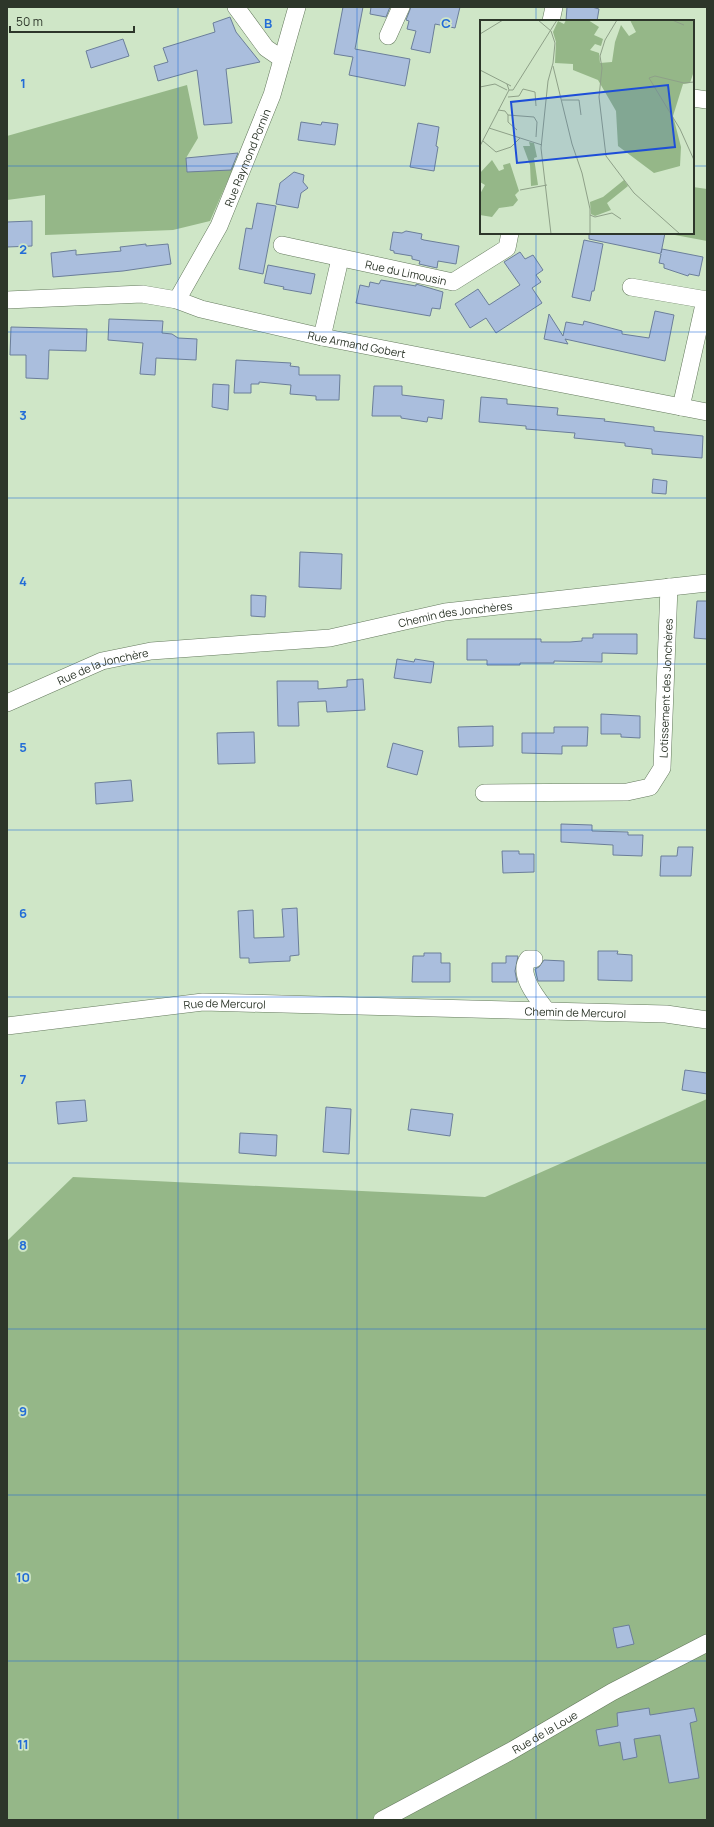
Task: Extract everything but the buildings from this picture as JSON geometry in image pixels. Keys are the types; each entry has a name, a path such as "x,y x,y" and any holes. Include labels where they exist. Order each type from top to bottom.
{"street":[{"path":"236,7 266,48 282,59"},
{"name":"Rue Raymond Pornin","path":"177,300 218,226 272,95 297,7"},
{"path":"388,36 402,7"},
{"path":"551,20 554,7"},
{"path":"694,98 707,100"},
{"name":"Rue du Limousin","path":"282,245 340,259 453,282 507,248 510,234"},
{"path":"322,338 340,259"},
{"path":"631,287 706,300 681,407"},
{"name":"Rue Armand Gobert","path":"7,300 142,294 177,300 201,309 322,338 707,412"},
{"name":"Chemin des Jonchères","path":"204,647 330,638 445,612 707,583"},
{"name":"Lotissement des Jonchères","path":"484,793 627,792 650,787 662,768 669,587"},
{"name":"Rue de la Jonchère","path":"7,703 102,661 151,651 204,647"},
{"path":"534,960 528,959 524,965 524,976 547,1011"},
{"name":"Rue de Mercurol","path":"7,1026 203,1002 444,1009"},
{"name":"Chemin de Mercurol","path":"444,1009 666,1014 707,1020"},
{"name":"Rue de la Loue","path":"382,1820 511,1751 612,1692 707,1643"}],"green space":[{"path":"187,85 198,138 186,158 187,172 235,164 210,221 173,230 45,235 45,195 7,200 7,136"},
{"path":"694,187 707,189 707,241 675,235 694,234"},
{"path":"707,1099 707,1820 7,1820 7,1241 73,1177 485,1197"}]}
